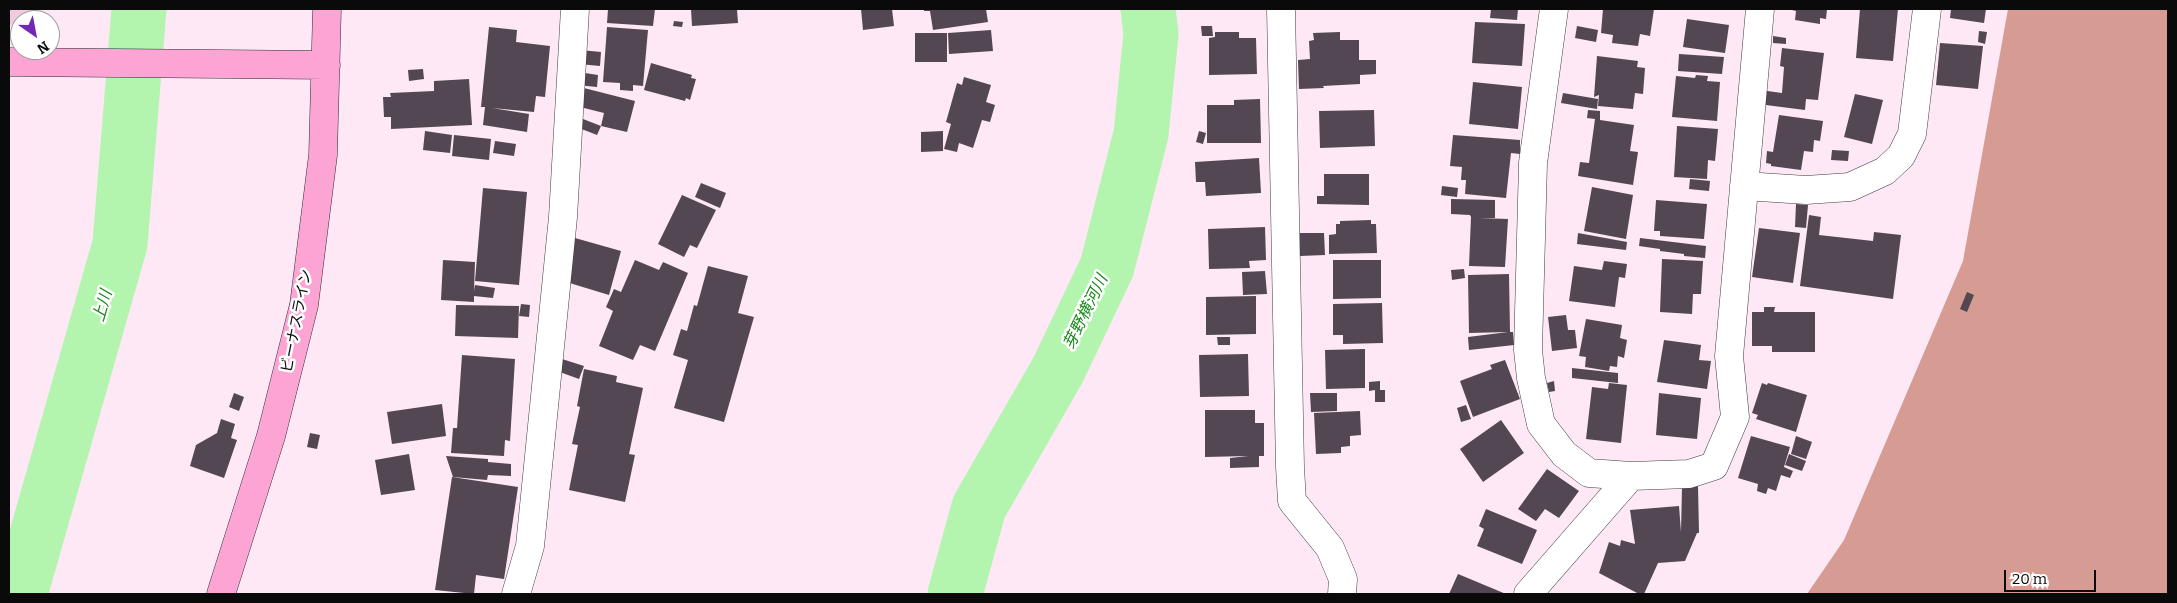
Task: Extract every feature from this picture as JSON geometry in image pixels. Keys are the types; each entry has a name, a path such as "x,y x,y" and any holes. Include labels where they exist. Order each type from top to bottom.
{"main road":[{"name":"ビーナスライン","path":"221,594 271,436 304,305 323,155 327,9"},
{"path":"9,62 326,66"}],"street":[{"path":"516,594 530,546 563,217 575,9"},
{"path":"1281,9 1292,501 1330,548 1343,580 1342,594"},
{"path":"1554,9 1533,163 1528,350 1531,378 1541,424 1564,454 1589,473 1631,476 1689,474 1714,466 1735,418 1729,356 1760,9"},
{"path":"1744,186 1806,190 1850,187 1885,171 1901,156 1912,134 1927,9"},
{"path":"1528,594 1631,476"}],"shaded area":[{"path":"9,9 39,10 10,10 9,26"},
{"path":"2008,9 2168,9 2168,594 1807,594 1844,540 1963,261"}],"building":[{"path":"608,9 655,9 653,26 607,23"},
{"path":"691,9 737,9 738,23 692,26"},
{"path":"861,9 892,9 894,26 863,30"},
{"path":"924,9 986,9 988,22 933,30 930,11 924,11"},
{"path":"1491,9 1518,9 1517,20 1490,18"},
{"path":"1603,9 1654,9 1650,36 1640,34 1638,46 1612,43 1613,35 1601,33"},
{"path":"1788,9 1827,9 1826,19 1820,18 1820,24 1795,20 1796,11"},
{"path":"1860,9 1898,9 1893,61 1856,58"},
{"path":"1951,9 1986,9 1984,23 1950,18"},
{"path":"1687,19 1729,25 1725,53 1683,47"},
{"path":"674,21 683,22 682,27 673,26"},
{"path":"1475,22 1525,24 1522,66 1472,63"},
{"path":"1201,26 1212,26 1213,36 1202,36"},
{"path":"1577,26 1598,30 1596,42 1575,38"},
{"path":"489,27 517,30 516,42 550,46 545,97 536,96 534,112 492,108 529,114 527,132 483,125 485,107 481,107"},
{"path":"607,27 648,30 643,86 633,85 633,91 620,90 620,83 603,82"},
{"path":"991,30 993,51 949,54 948,33"},
{"path":"1979,31 1987,32 1985,44 1978,42"},
{"path":"1215,32 1239,32 1239,38 1256,38 1257,74 1209,75 1209,38 1215,37"},
{"path":"1340,32 1340,40 1359,40 1359,60 1376,60 1376,74 1360,75 1360,84 1299,89 1298,60 1310,59 1309,41 1314,40 1313,33"},
{"path":"915,33 947,33 947,62 915,62"},
{"path":"1773,36 1786,38 1786,44 1773,43"},
{"path":"1940,43 1983,46 1978,89 1936,85"},
{"path":"1782,48 1824,53 1818,100 1806,99 1805,110 1758,104 1760,90 1782,93 1784,67 1780,66"},
{"path":"580,50 601,52 600,66 579,64"},
{"path":"1679,54 1724,57 1722,74 1678,71"},
{"path":"1597,56 1638,61 1637,67 1645,68 1643,94 1635,93 1633,109 1598,106 1599,95 1594,97"},
{"path":"651,63 692,75 691,78 696,79 690,100 686,98 685,101 644,90"},
{"path":"423,69 424,79 409,81 408,70"},
{"path":"578,72 598,75 597,87 577,85"},
{"path":"1696,75 1708,76 1707,81 1720,82 1717,121 1672,117 1676,76 1695,78"},
{"path":"964,77 991,85 986,102 995,105 990,122 982,120 973,148 959,143 957,152 944,149 951,124 946,122 957,83 962,85"},
{"path":"469,79 472,125 391,129 391,117 384,117 383,97 391,97 390,93 434,91 434,81"},
{"path":"1473,82 1522,87 1518,129 1469,124"},
{"path":"580,87 635,101 627,132 601,126 604,113 576,106"},
{"path":"1563,93 1598,99 1597,109 1561,103"},
{"path":"1855,94 1883,100 1872,144 1844,137"},
{"path":"1260,99 1261,143 1207,143 1207,105 1234,105 1234,100"},
{"path":"1374,110 1375,146 1320,148 1319,111"},
{"path":"1588,110 1600,111 1600,120 1634,125 1630,151 1638,152 1633,185 1578,176 1580,162 1589,163 1595,119 1587,118"},
{"path":"1779,115 1823,121 1820,141 1814,140 1813,152 1804,151 1801,170 1771,166 1771,164 1766,163 1767,151 1773,152"},
{"path":"583,119 601,126 597,135 579,128"},
{"path":"1677,126 1718,129 1715,161 1708,160 1707,179 1674,177"},
{"path":"425,131 452,135 450,153 423,150"},
{"path":"943,131 943,151 921,152 921,132"},
{"path":"1199,131 1206,133 1203,144 1196,142"},
{"path":"454,135 491,139 489,160 452,156"},
{"path":"1453,135 1520,140 1520,154 1511,153 1506,198 1465,194 1466,180 1461,180 1462,167 1450,166"},
{"path":"495,141 516,144 514,156 493,153"},
{"path":"1832,150 1849,151 1848,161 1831,160"},
{"path":"1259,158 1261,193 1206,196 1205,182 1196,182 1195,162"},
{"path":"1324,174 1369,174 1369,205 1317,204 1317,196 1324,196"},
{"path":"1690,179 1710,181 1709,191 1689,189"},
{"path":"701,183 726,193 720,208 695,197"},
{"path":"1442,186 1458,188 1457,197 1441,195"},
{"path":"1592,187 1633,195 1626,239 1584,231"},
{"path":"483,188 527,192 519,285 475,281"},
{"path":"682,195 716,210 697,248 690,245 684,257 658,244"},
{"path":"1451,199 1495,200 1495,218 1480,218 1508,219 1505,267 1469,266 1471,217 1470,215 1451,214"},
{"path":"1656,200 1707,204 1704,239 1660,236 1660,231 1654,231"},
{"path":"1796,204 1808,205 1806,228 1795,227"},
{"path":"1809,215 1821,217 1819,235 1873,241 1874,232 1901,235 1893,299 1800,286"},
{"path":"1371,220 1371,224 1376,224 1377,253 1329,254 1329,235 1336,234 1336,224 1340,224 1340,221"},
{"path":"1265,227 1266,260 1249,261 1250,268 1209,269 1208,229"},
{"path":"1759,228 1800,233 1793,283 1752,277"},
{"path":"1299,233 1324,233 1325,255 1300,256"},
{"path":"1578,233 1627,242 1626,250 1577,244"},
{"path":"575,238 621,251 609,295 563,281"},
{"path":"1640,238 1706,246 1705,258 1684,256 1684,254 1639,246"},
{"path":"1662,259 1703,261 1701,294 1693,294 1692,314 1660,312"},
{"path":"443,260 475,262 474,291 475,285 495,288 493,298 474,296 474,302 441,300"},
{"path":"635,260 659,270 663,262 688,273 655,351 640,345 633,360 599,346 613,311 606,307 614,289 621,292"},
{"path":"1333,260 1381,260 1381,298 1333,299"},
{"path":"1604,261 1627,264 1625,278 1619,277 1615,307 1569,301 1574,266 1602,270"},
{"path":"708,266 748,276 738,313 754,317 724,422 674,408 688,360 673,355 681,329 687,331 694,305 697,306"},
{"path":"1464,269 1465,278 1452,280 1451,270"},
{"path":"1265,271 1267,294 1243,295 1242,272"},
{"path":"1509,274 1510,332 1513,332 1514,345 1469,350 1468,337 1508,332 1469,333 1468,275"},
{"path":"1967,292 1974,295 1967,312 1960,309"},
{"path":"1256,296 1256,334 1206,335 1206,297"},
{"path":"1382,303 1383,343 1343,344 1343,335 1333,335 1333,304"},
{"path":"521,304 530,305 529,317 519,316"},
{"path":"456,305 519,306 518,338 455,336"},
{"path":"1764,307 1775,307 1774,312 1815,312 1815,352 1772,352 1772,346 1752,346 1752,312 1764,312"},
{"path":"1566,315 1568,330 1575,330 1577,348 1552,351 1548,317"},
{"path":"1586,319 1622,325 1620,338 1627,340 1624,358 1618,356 1617,367 1610,366 1609,371 1585,367 1586,357 1579,356"},
{"path":"1217,337 1230,337 1230,345 1218,345"},
{"path":"1664,340 1701,345 1699,360 1711,361 1707,389 1657,382"},
{"path":"1365,349 1365,388 1326,389 1325,350"},
{"path":"1248,354 1249,396 1200,397 1199,355"},
{"path":"462,355 515,359 510,441 505,440 504,456 451,453 453,428 457,428"},
{"path":"562,359 584,366 579,379 557,371"},
{"path":"1505,360 1520,399 1473,417 1460,381 1492,369 1490,365"},
{"path":"1572,368 1618,373 1618,383 1572,378"},
{"path":"584,369 617,376 616,382 643,388 629,454 635,455 625,502 569,490 578,445 572,444 580,407 577,406"},
{"path":"1380,381 1380,390 1385,390 1385,402 1375,402 1375,390 1369,391 1369,382"},
{"path":"1554,381 1555,391 1549,392 1547,383"},
{"path":"1609,383 1627,385 1621,443 1586,439 1592,387 1608,389"},
{"path":"1762,383 1767,385 1768,383 1807,395 1796,432 1756,419 1758,415 1752,413"},
{"path":"234,393 244,397 239,411 229,407"},
{"path":"1310,393 1337,393 1337,411 1311,412"},
{"path":"1659,393 1701,398 1697,439 1656,435"},
{"path":"442,404 446,436 392,444 387,412"},
{"path":"1466,405 1471,419 1461,422 1457,408"},
{"path":"1205,410 1255,410 1255,423 1264,423 1264,456 1259,456 1259,467 1230,468 1230,458 1248,456 1205,457"},
{"path":"1360,411 1361,435 1350,436 1350,446 1341,447 1341,453 1316,454 1314,413"},
{"path":"221,419 235,424 231,438 237,440 224,478 190,466 196,445 217,433"},
{"path":"1501,420 1524,453 1483,482 1460,449"},
{"path":"310,433 320,435 317,449 307,447"},
{"path":"1751,436 1790,447 1784,467 1793,471 1790,478 1781,475 1776,491 1768,488 1766,494 1757,491 1758,484 1738,478"},
{"path":"1796,436 1812,442 1806,459 1791,454"},
{"path":"409,454 415,490 381,495 375,460"},
{"path":"1789,454 1806,461 1802,471 1785,465"},
{"path":"446,456 488,459 488,462 511,464 511,476 488,475 487,480 453,477"},
{"path":"1547,469 1579,491 1559,518 1545,509 1536,521 1518,509"},
{"path":"452,477 518,487 504,579 476,575 474,594 435,590"},
{"path":"1698,486 1699,533 1697,533 1685,561 1658,563 1644,594 1639,594 1599,573 1609,542 1620,546 1621,540 1635,544 1630,510 1679,506 1681,532 1682,487"},
{"path":"1486,509 1537,530 1522,564 1477,546 1484,529 1479,526"},
{"path":"1458,574 1506,594 1449,594"}],"waterway":[{"name":"上川","path":"20,594 120,244 139,9"},
{"name":"芽野横河川","path":"955,594 979,507 1058,370 1107,267 1141,134 1151,34 1148,9"}]}
